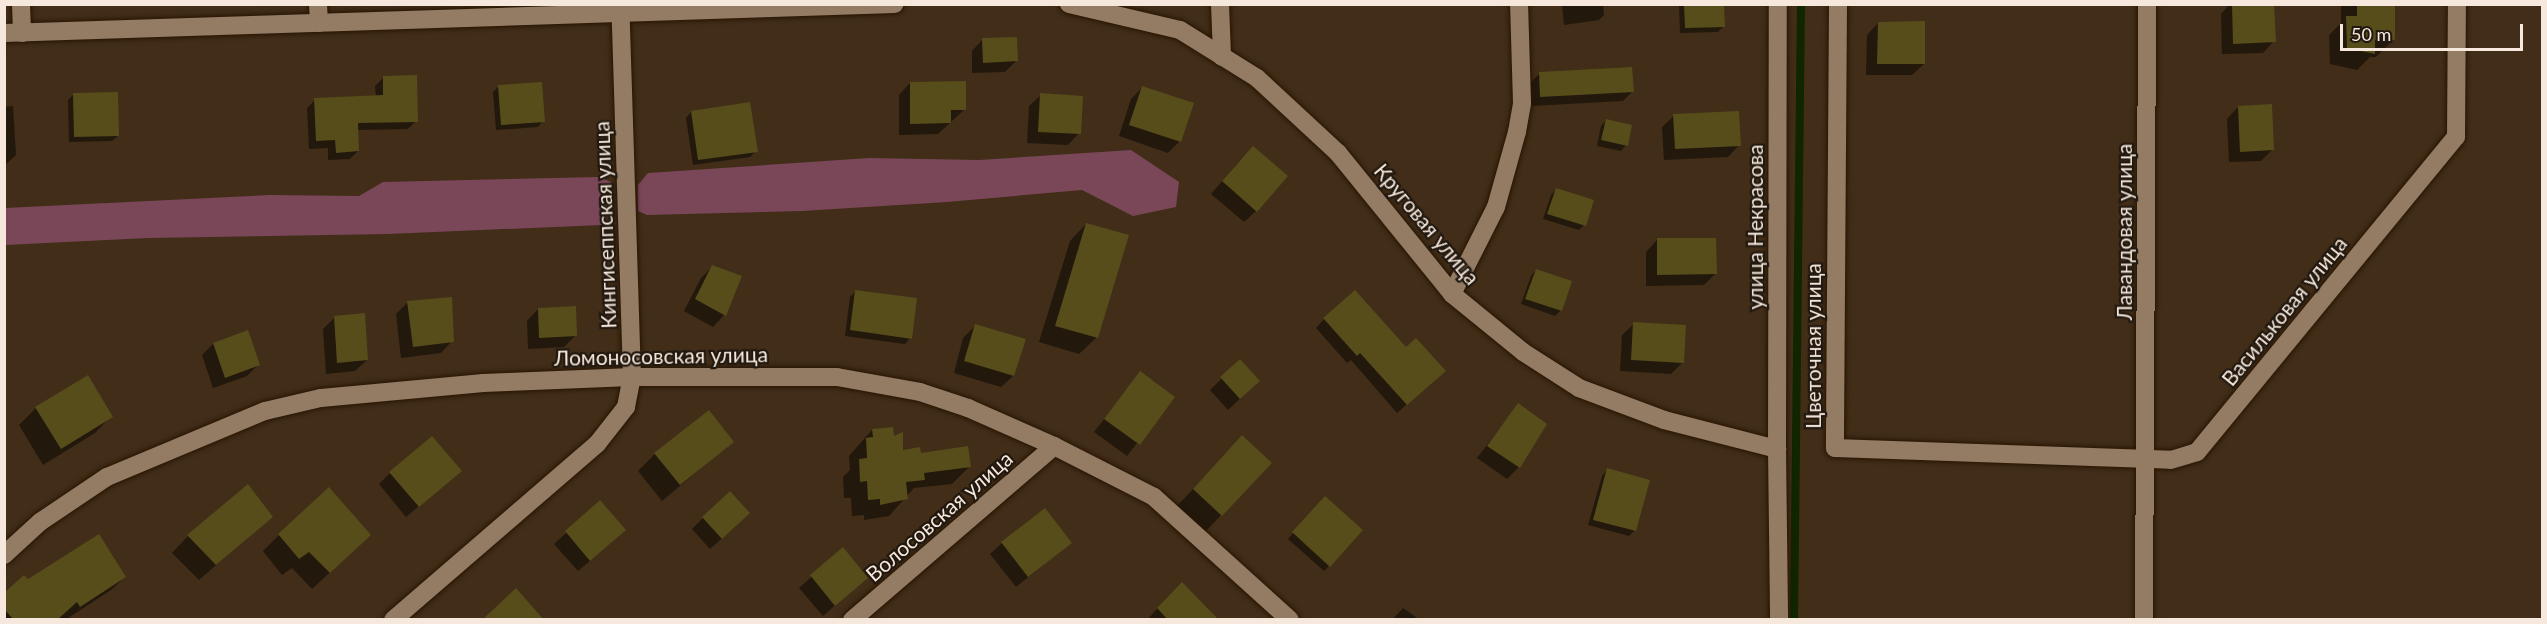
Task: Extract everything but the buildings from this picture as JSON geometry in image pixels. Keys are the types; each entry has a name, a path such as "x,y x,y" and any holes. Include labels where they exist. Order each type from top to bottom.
{"street":[{"path":"21,4 13,33 319,23 620,9 895,4"},
{"path":"318,4 319,23"},
{"name":"Круговая улица","path":"1070,4 1180,30 1257,78 1338,153 1452,294 1524,352 1579,388 1664,420 1777,449"},
{"path":"1220,4 1222,57"},
{"path":"1452,294 1496,207 1516,132 1522,103 1519,4"},
{"name":"улица Некрасова","path":"1777,449 1778,4"},
{"name":"Цветочная улица","path":"1838,4 1835,448 2147,459"},
{"name":"Лавандовая улица","path":"2147,4 2147,459"},
{"name":"Васильковая улица","path":"2147,459 2171,460 2197,452 2456,137 2457,4"},
{"name":"Кингисеппская улица","path":"393,620 597,444 626,407 632,377 620,9"},
{"name":"Ломоносовская улица","path":"4,555 40,522 107,477 265,411 321,398 438,386 632,377 837,377 920,392 968,408 1054,446 1154,497 1290,620"},
{"name":"Волосовская улица","path":"852,620 1054,446"},
{"path":"1777,449 1779,620"},
{"path":"2144,620 2147,459"}],"shaded area":[{"path":"1131,150 1179,182 1176,207 1133,216 1082,190 947,202 802,211 647,215 638,211 638,185 648,173 869,158 979,160"},
{"path":"599,177 611,182 609,212 602,225 388,234 148,238 5,245 5,208 269,195 359,196 383,182"}],"waterway":[{"path":"1794,620 1801,4"}]}
